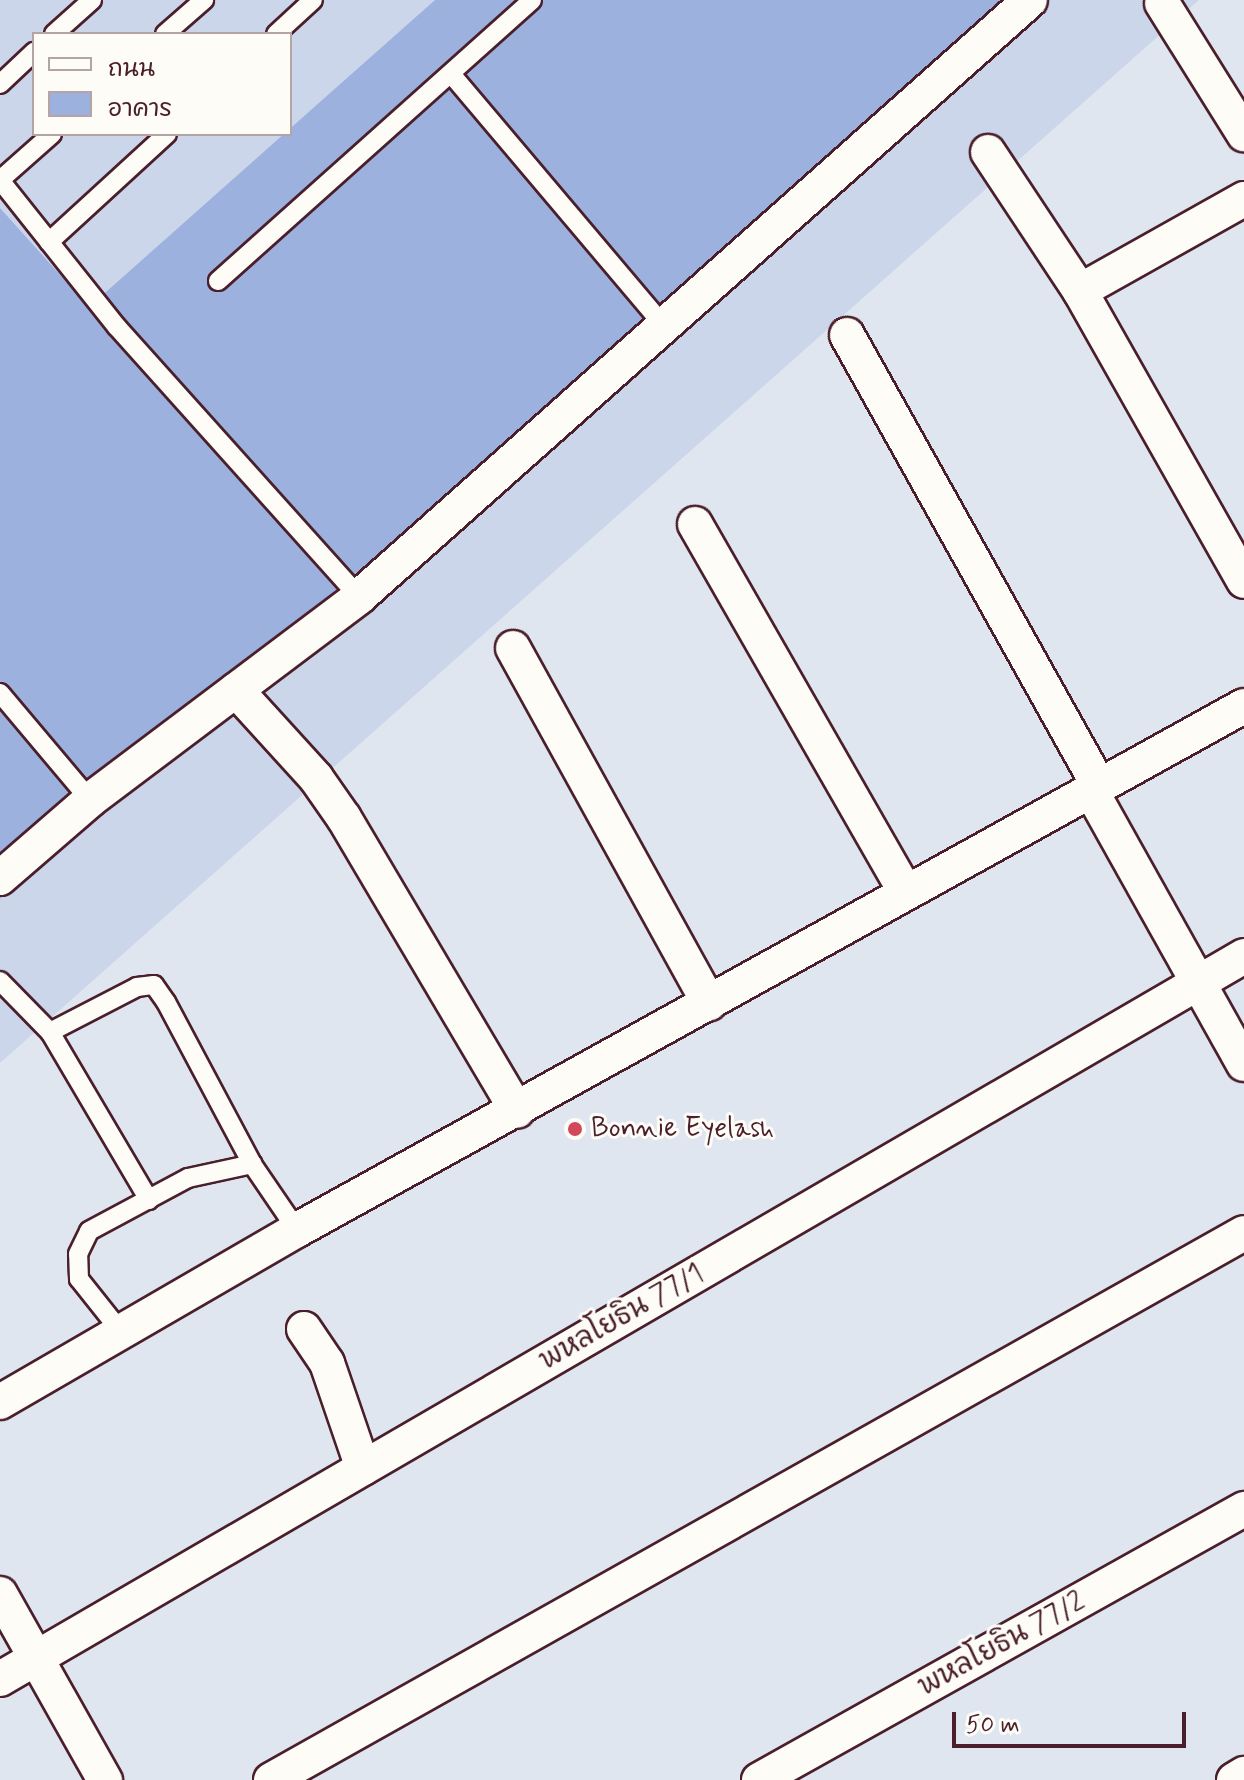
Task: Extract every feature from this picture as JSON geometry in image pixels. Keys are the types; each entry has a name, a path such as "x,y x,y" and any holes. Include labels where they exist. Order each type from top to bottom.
{"street":[{"path":"0,878 90,800 359,597 1030,0"},
{"path":"1162,3 1244,134"},
{"path":"988,152 1080,291 1244,581"},
{"path":"1080,291 1244,199"},
{"path":"847,335 1244,1064"},
{"path":"695,524 906,892"},
{"path":"513,648 709,1003"},
{"path":"236,690 316,778 344,818 517,1111"},
{"path":"0,1402 297,1230 1244,706"},
{"name":"พหลโยธิน 77/1","path":"0,1679 1244,956"},
{"path":"271,1780 1244,1233"},
{"path":"304,1329 327,1363 363,1468"},
{"name":"พหลโยธิน 77/2","path":"759,1780 1244,1509"},
{"path":"0,1594 35,1661 105,1780"},
{"path":"1234,1780 1244,1774"}],"lane":[{"path":"56,32 92,0"},
{"path":"167,32 204,0"},
{"path":"278,32 313,0"},
{"path":"218,281 452,75 532,0"},
{"path":"0,84 32,54"},
{"path":"452,75 663,325"},
{"path":"50,136 0,180 117,327 359,597"},
{"path":"49,242 165,136"},
{"path":"0,693 90,800"},
{"path":"0,981 50,1032 149,1200"},
{"path":"50,1032 137,987 154,985 252,1164 297,1230"},
{"path":"122,1333 79,1279 78,1254 89,1231 188,1178 252,1164"}],"shaded area":[{"path":"0,0 1199,0 0,1063"}],"building":[{"path":"435,0 1013,0 0,899 0,208 89,307 282,136 292,136 292,127"}],"place":[{"name":"Bonnie Eyelash","path":"575,1129"}]}
